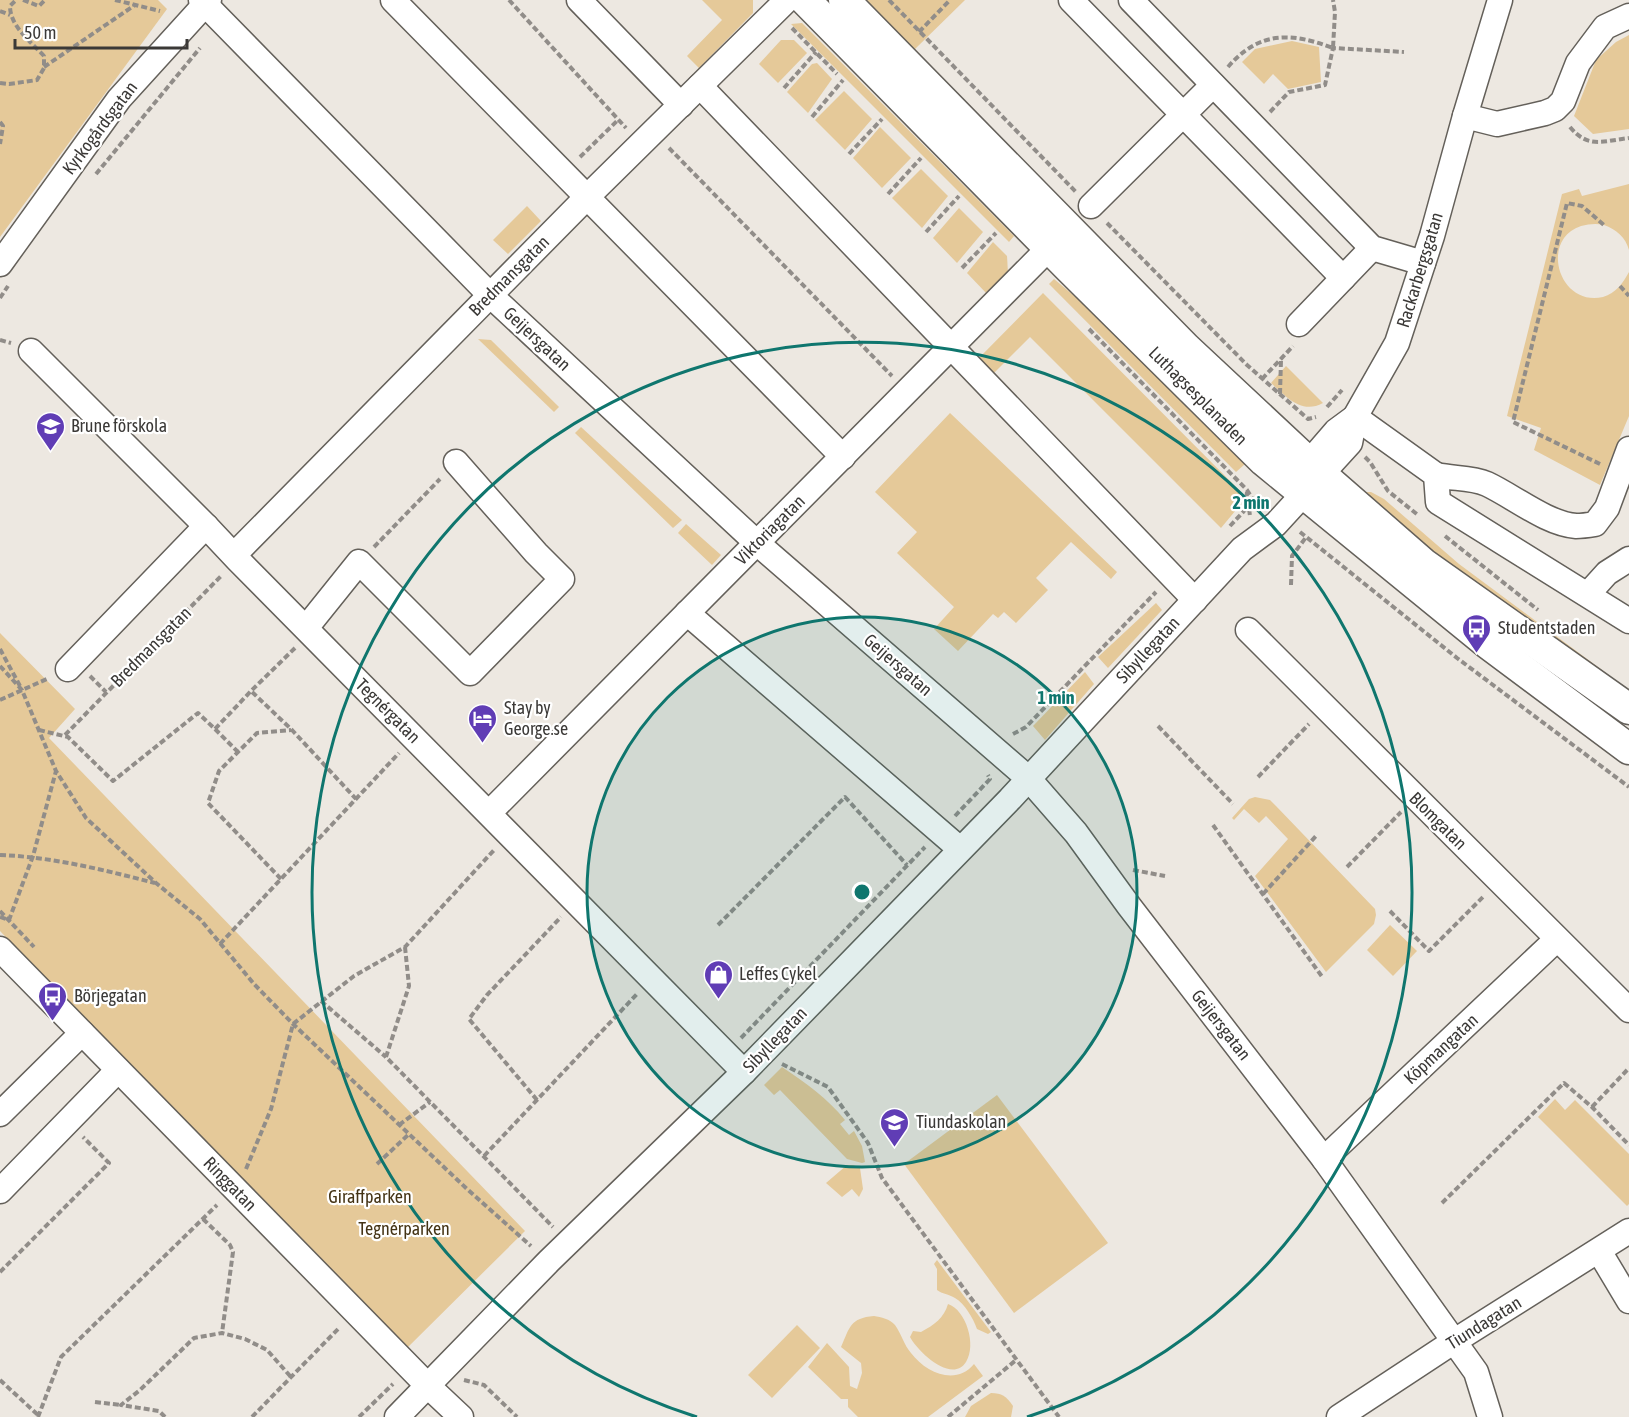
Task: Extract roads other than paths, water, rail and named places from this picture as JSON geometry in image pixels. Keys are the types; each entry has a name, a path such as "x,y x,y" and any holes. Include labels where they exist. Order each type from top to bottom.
{"main road":[{"name":"Luthagsesplanaden","path":"806,0 1247,444 1306,479 1629,709"},
{"name":"Luthagsesplanaden","path":"844,0 1186,348 1306,479 1487,643 1629,748"}],"street":[{"path":"393,0 592,192 843,457"},
{"path":"579,0 681,105"},
{"name":"Bredmansgatan","path":"236,557 490,295 787,0"},
{"path":"1071,0 1343,278"},
{"path":"1131,0 1372,248 1423,263"},
{"name":"Rackarbergsgatan","path":"1306,479 1350,443 1355,417 1397,344 1500,0"},
{"name":"Geijersgatan","path":"205,2 220,22 490,295 757,543 1028,778 1076,833 1129,906 1324,1159 1476,1372 1490,1417"},
{"name":"Kyrkogårdsgatan","path":"5,272 119,99 205,2"},
{"path":"1465,116 1497,124 1555,109 1563,102 1578,63 1605,27 1629,16"},
{"path":"1091,206 1213,85"},
{"path":"700,86 1195,600"},
{"name":"Viktoriagatan","path":"489,813 1050,247"},
{"path":"1297,334 1343,278 1372,248"},
{"name":"Tegnérgatan","path":"31,351 744,1072"},
{"path":"1355,417 1436,475 1454,479 1471,478 1485,483 1564,524 1577,526 1594,524 1607,508 1624,477 1629,449"},
{"path":"308,630 359,562 470,673 562,579 536,553 456,462"},
{"path":"1436,475 1438,502 1629,621"},
{"name":"Sibyllegatan","path":"397,1417 549,1261 744,1072 1028,778 1195,600 1242,549 1264,514 1306,479"},
{"path":"68,669 206,526"},
{"path":"1588,594 1608,573 1629,559"},
{"path":"687,613 960,849"},
{"name":"Blomgatan","path":"1248,630 1629,1010"},
{"name":"Köpmangatan","path":"1324,1159 1557,939"},
{"name":"Ringgatan","path":"0,949 410,1367 434,1380 461,1417"},
{"path":"0,1114 82,1033"},
{"path":"0,1191 118,1070"},
{"name":"Tiundagatan","path":"1340,1417 1453,1342 1629,1231"},
{"path":"1599,1251 1629,1301"}],"place":[{"name":"Brune förskola","path":"50,452"},
{"name":"Studentstaden","path":"1477,654"},
{"name":"Stay by George.se","path":"483,744"},
{"name":"Leffes Cykel","path":"718,1000"},
{"name":"Börjegatan","path":"53,1022"},
{"name":"Tiundaskolan","path":"895,1148"}],"park label":[{"name":"Giraffparken","path":"370,1197"},
{"name":"Tegnérparken","path":"404,1229"}]}
